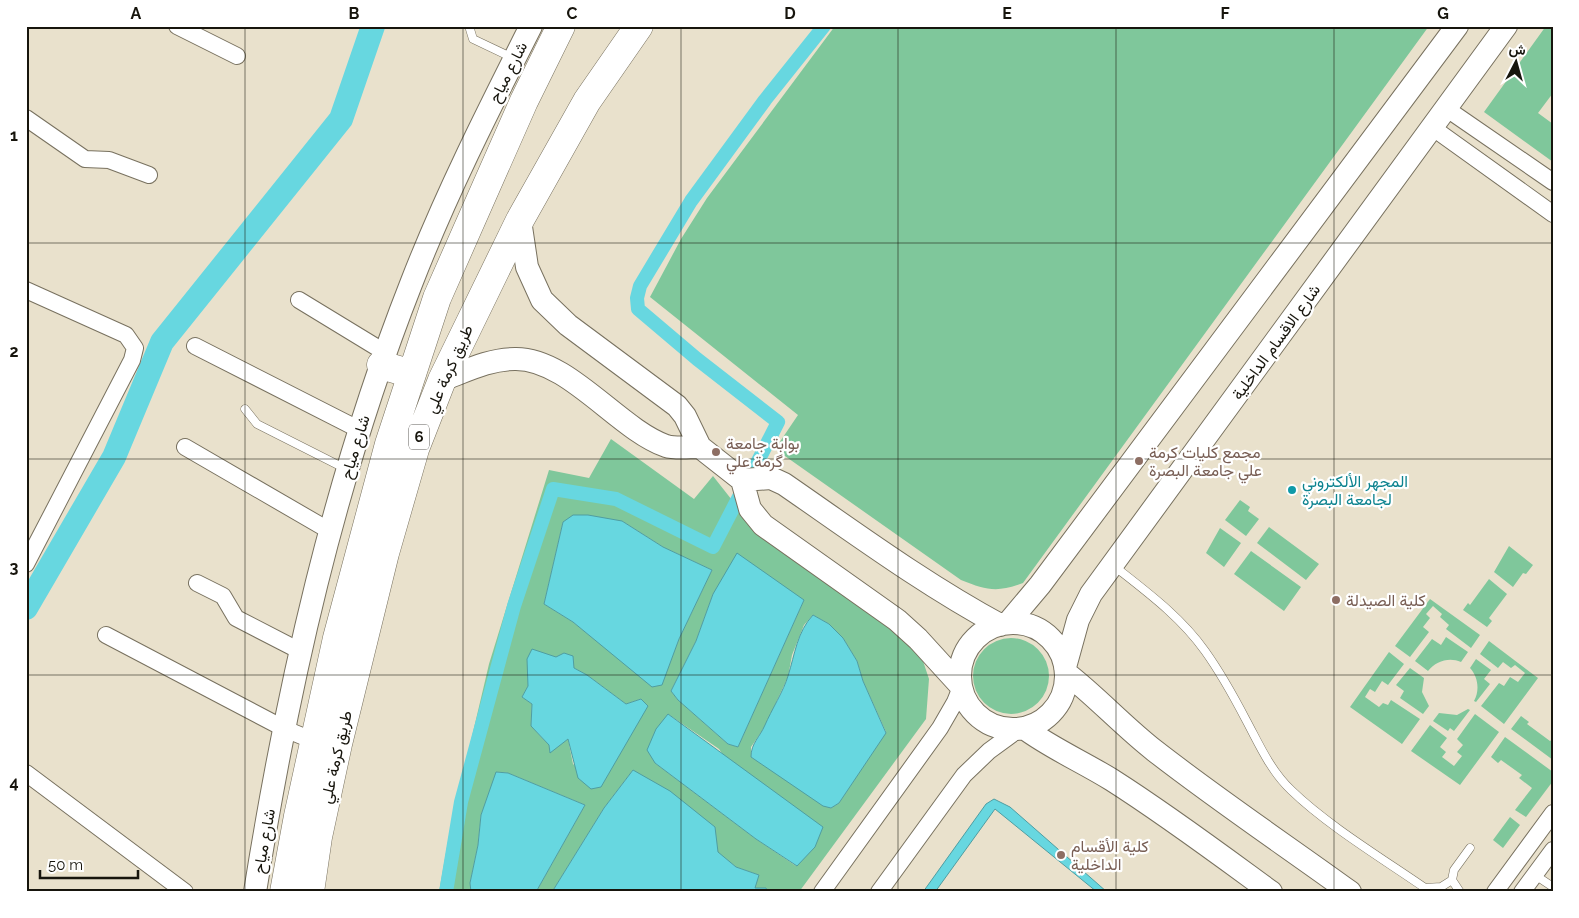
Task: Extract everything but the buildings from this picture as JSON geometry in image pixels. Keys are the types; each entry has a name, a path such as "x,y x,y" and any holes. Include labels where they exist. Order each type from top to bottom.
{"highway":[{"name":"طريق كرمة علي","path":"284,892 339,628 389,444 437,298 524,101 561,26"},
{"name":"طريق كرمة علي","path":"310,892 318,837 338,744 385,553 415,449 442,380 520,220 587,101 639,26"},
{"path":"384,359 412,374"}],"street":[{"path":"177,26 237,56"},
{"name":"شارع مياح","path":"255,892 300,652 347,470 411,284 447,197 531,26"},
{"path":"822,892 940,728 955,702 960,686 960,669 964,654 973,641 986,631 1004,624 1040,585 1457,26"},
{"name":"شارع الاقسام الداخلية","path":"1065,670 1084,607 1112,565 1506,26"},
{"path":"1447,109 1553,182"},
{"path":"26,118 85,159 109,160 150,175"},
{"path":"1433,128 1553,214"},
{"path":"520,220 527,267 542,300 554,314 568,325 677,406 685,416 700,447 742,480 750,509 763,525 897,620 918,639 960,686 968,706 978,717 990,724 1004,728 1021,728 1038,723 1050,714 1059,702 1065,688 1065,670 1060,652 1051,639 1038,630 1024,625 1004,624 950,598 875,549 784,484 771,478 742,480"},
{"path":"26,290 126,335 135,348 132,360 26,564"},
{"path":"299,300 384,359"},
{"path":"194,346 360,430"},
{"path":"442,380 497,360 517,358 538,363 579,386 652,440 668,447 700,447"},
{"path":"185,447 330,531"},
{"path":"197,583 223,596 236,618 300,652"},
{"path":"106,635 285,729 314,741"},
{"path":"1065,670 1095,696 1124,726 1156,752 1350,892"},
{"path":"880,892 964,775 989,751 1021,728"},
{"path":"1021,728 1112,780 1182,827 1271,892"},
{"path":"26,773 185,892"},
{"path":"1495,892 1553,813"},
{"path":"1522,892 1553,850"}],"lane":[{"path":"470,26 473,39 514,59"},
{"path":"245,409 257,424 347,470"},
{"path":"1112,565 1155,597 1188,629 1206,652 1246,720 1258,745 1290,790 1426,888 1441,888 1452,880 1454,870 1470,848"},
{"path":"1534,876 1553,887"},
{"path":"1452,880 1460,892"}],"green space":[{"path":"835,26 1429,26 1023,583 1006,588 992,589 961,580 775,449 798,415 650,297 681,239 707,198"},
{"path":"1546,26 1553,26 1553,93 1538,113 1553,124 1553,162 1484,112"},
{"path":"611,439 694,499 713,476 739,509 919,649 929,679 926,719 799,892 768,892 766,888 754,888 759,875 736,867 717,852 633,770 604,808 552,892 536,892 585,805 508,773 497,772 481,815 478,845 470,883 471,892 439,892 450,830 489,664 549,470 589,478","holes":["622,521 663,547 712,570 679,639 661,685 608,650 573,622 544,604 563,522","713,594 804,600 738,747 728,744 678,700 671,691 696,641","813,615 829,624 843,638 857,661 863,681 886,732 839,803 831,808 751,757 751,747 764,728 788,677 792,655 804,625","574,668 587,675 626,704 641,699 647,706 601,786 573,764 568,739 550,752 549,745 531,726 532,704 522,697 528,686","668,714 719,749 796,866 756,839 655,763"]},
{"path":"1240,500 1250,507 1248,511 1259,519 1246,536 1225,520"},
{"path":"1269,527 1319,564 1306,580 1257,543"},
{"path":"1220,528 1241,543 1224,567 1206,553"},
{"path":"1509,546 1533,565 1526,574 1523,573 1513,587 1494,572"},
{"path":"1251,551 1301,587 1284,611 1234,574"},
{"path":"1489,579 1507,594 1489,618 1492,621 1487,627 1463,610 1468,603 1470,605"},
{"path":"1430,599 1480,635 1471,648 1446,629 1449,625 1440,617 1442,614 1433,606 1426,614 1430,618 1423,627 1429,632 1410,657 1395,646"},
{"path":"1446,637 1468,652 1461,662 1443,661 1428,671 1415,661 1432,639 1441,645"},
{"path":"1004,638 1018,638 1032,644 1043,655 1049,669 1046,691 1038,703 1018,714 1004,714 990,708 979,697 973,683 973,669 979,655 990,644"},
{"path":"1489,641 1538,678 1504,724 1481,706 1499,683 1504,686 1510,677 1518,682 1525,673 1515,665 1511,668 1503,662 1498,668 1480,654"},
{"path":"1389,652 1404,664 1388,685 1382,681 1375,692 1370,689 1365,697 1379,707 1383,703 1388,705 1391,700 1420,719 1402,744 1350,707"},
{"path":"1476,659 1491,670 1484,679 1490,684 1476,702 1474,701 1477,684 1475,675 1470,668"},
{"path":"1410,668 1424,678 1422,692 1429,706 1423,714 1400,698 1404,691 1396,685"},
{"path":"1468,709 1470,710 1454,731 1450,728 1448,731 1433,721 1439,713 1457,715"},
{"path":"1475,714 1499,732 1460,785 1411,751 1430,725 1447,738 1440,747 1446,752 1442,757 1454,766 1462,756 1457,752 1463,745 1457,739"},
{"path":"1521,716 1529,722 1527,724 1550,741 1553,739 1553,760 1511,729"},
{"path":"1505,737 1553,772 1553,781 1526,817 1515,810 1532,788 1519,778 1522,775 1501,760 1498,763 1491,757"},
{"path":"1510,817 1520,825 1503,848 1493,840"}],"water":[{"path":"573,515 588,515 622,521 663,547 712,570 679,639 662,685 652,687 573,622 544,604 563,522"},
{"path":"737,553 804,600 738,747 728,744 678,700 671,691 696,641 713,594"},
{"path":"813,615 829,624 843,638 857,661 863,681 886,733 839,803 831,808 823,806 751,757 754,744 786,682 803,629"},
{"path":"532,649 556,657 564,653 573,656 574,668 587,675 626,704 641,699 648,706 601,787 591,789 578,778 568,739 550,753 549,745 531,726 532,704 522,697 528,686 527,659"},
{"path":"668,714 823,827 815,847 797,866 756,839 655,763 647,750 656,729"},
{"path":"633,770 670,791 715,827 718,852 736,867 759,875 755,888 766,888 768,892 552,892 604,808"},
{"path":"496,772 508,773 585,805 536,892 471,892 470,883 478,845 481,815"},
{"path":"994,799 1010,807 1107,892 1097,892 995,809 935,892 923,892 986,804"}],"waterway":[{"path":"26,608 114,457 162,342 341,119 373,26"},
{"path":"755,467 778,422 697,359 638,309 637,298 640,286 691,201 765,100 824,26"},
{"path":"446,892 461,802 514,606 553,489 616,499 713,547 742,491"}],"place":[{"name":"بوابة جامعة گرمة علي","path":"716,452"},
{"name":"مجمع كليات كرمة علي جامعة البصرة","path":"1139,461"},
{"name":"المجهر الألكتروني لجامعة البصرة","path":"1292,490"},
{"name":"كلية الصيدلة","path":"1336,600"},
{"name":"كلية الأقسام الداخلية","path":"1061,855"}]}
